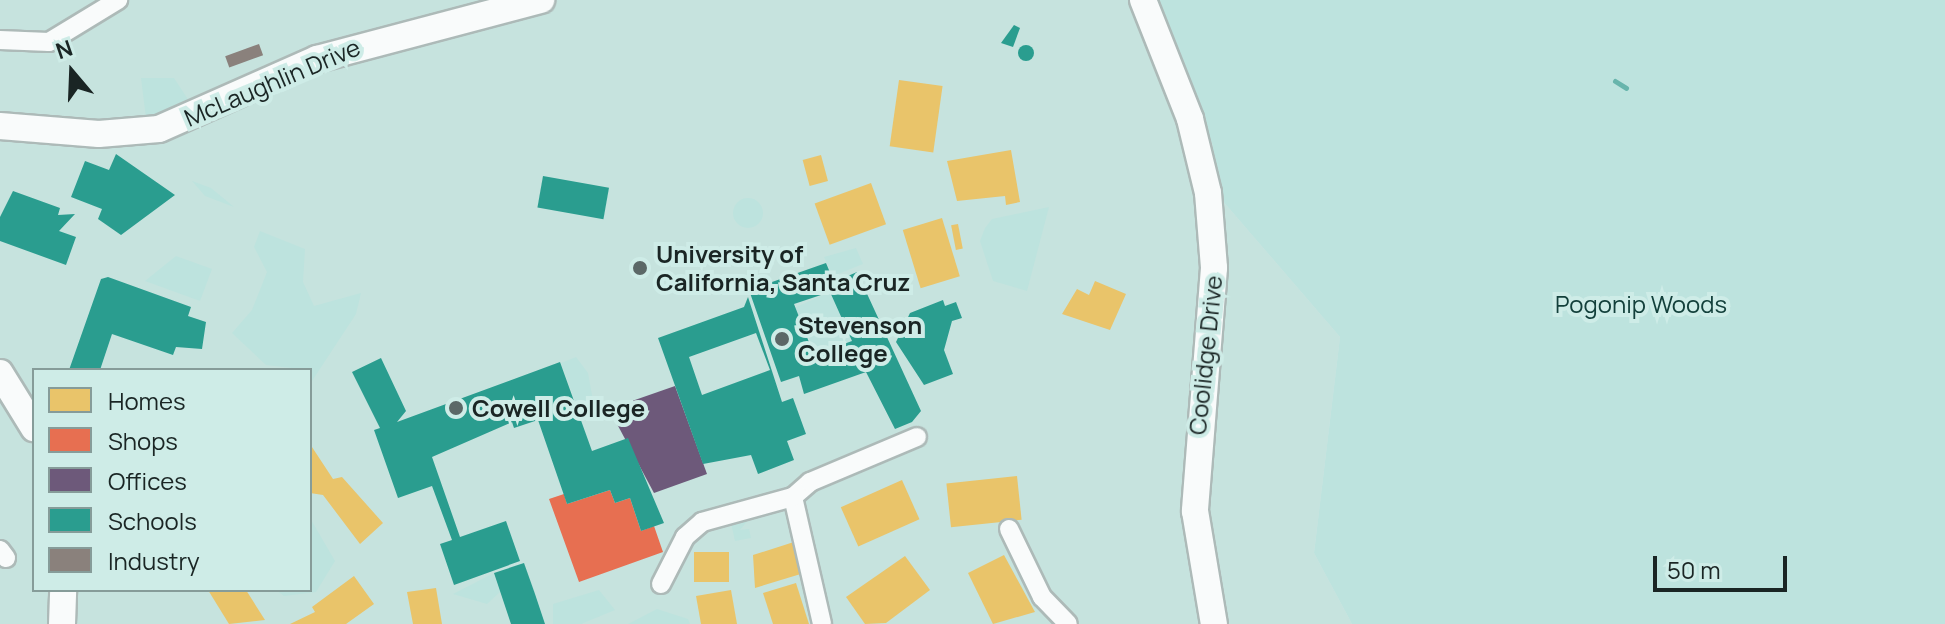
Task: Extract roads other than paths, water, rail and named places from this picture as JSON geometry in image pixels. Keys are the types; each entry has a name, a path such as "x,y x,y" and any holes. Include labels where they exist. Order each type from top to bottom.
{"street":[{"path":"0,40 49,42 118,0"},
{"name":"McLaughlin Drive","path":"0,126 99,134 159,129 328,56 541,0"},
{"name":"Coolidge Drive","path":"1143,0 1190,119 1208,193 1214,268 1195,511 1214,624"},
{"path":"0,373 32,425"},
{"path":"661,584 691,529 793,497 810,482 917,437"},
{"path":"793,497 822,624"},
{"path":"1009,529 1042,597 1068,624"},
{"path":"62,624 63,592"}],"waterway":[{"path":"1615,81 1626,88"}],"place":[{"name":"University of California, Santa Cruz","path":"640,268"},
{"name":"Stevenson College","path":"782,339"},
{"name":"Cowell College","path":"456,408"}],"park label":[{"name":"Pogonip Woods","path":"1641,304"}]}
